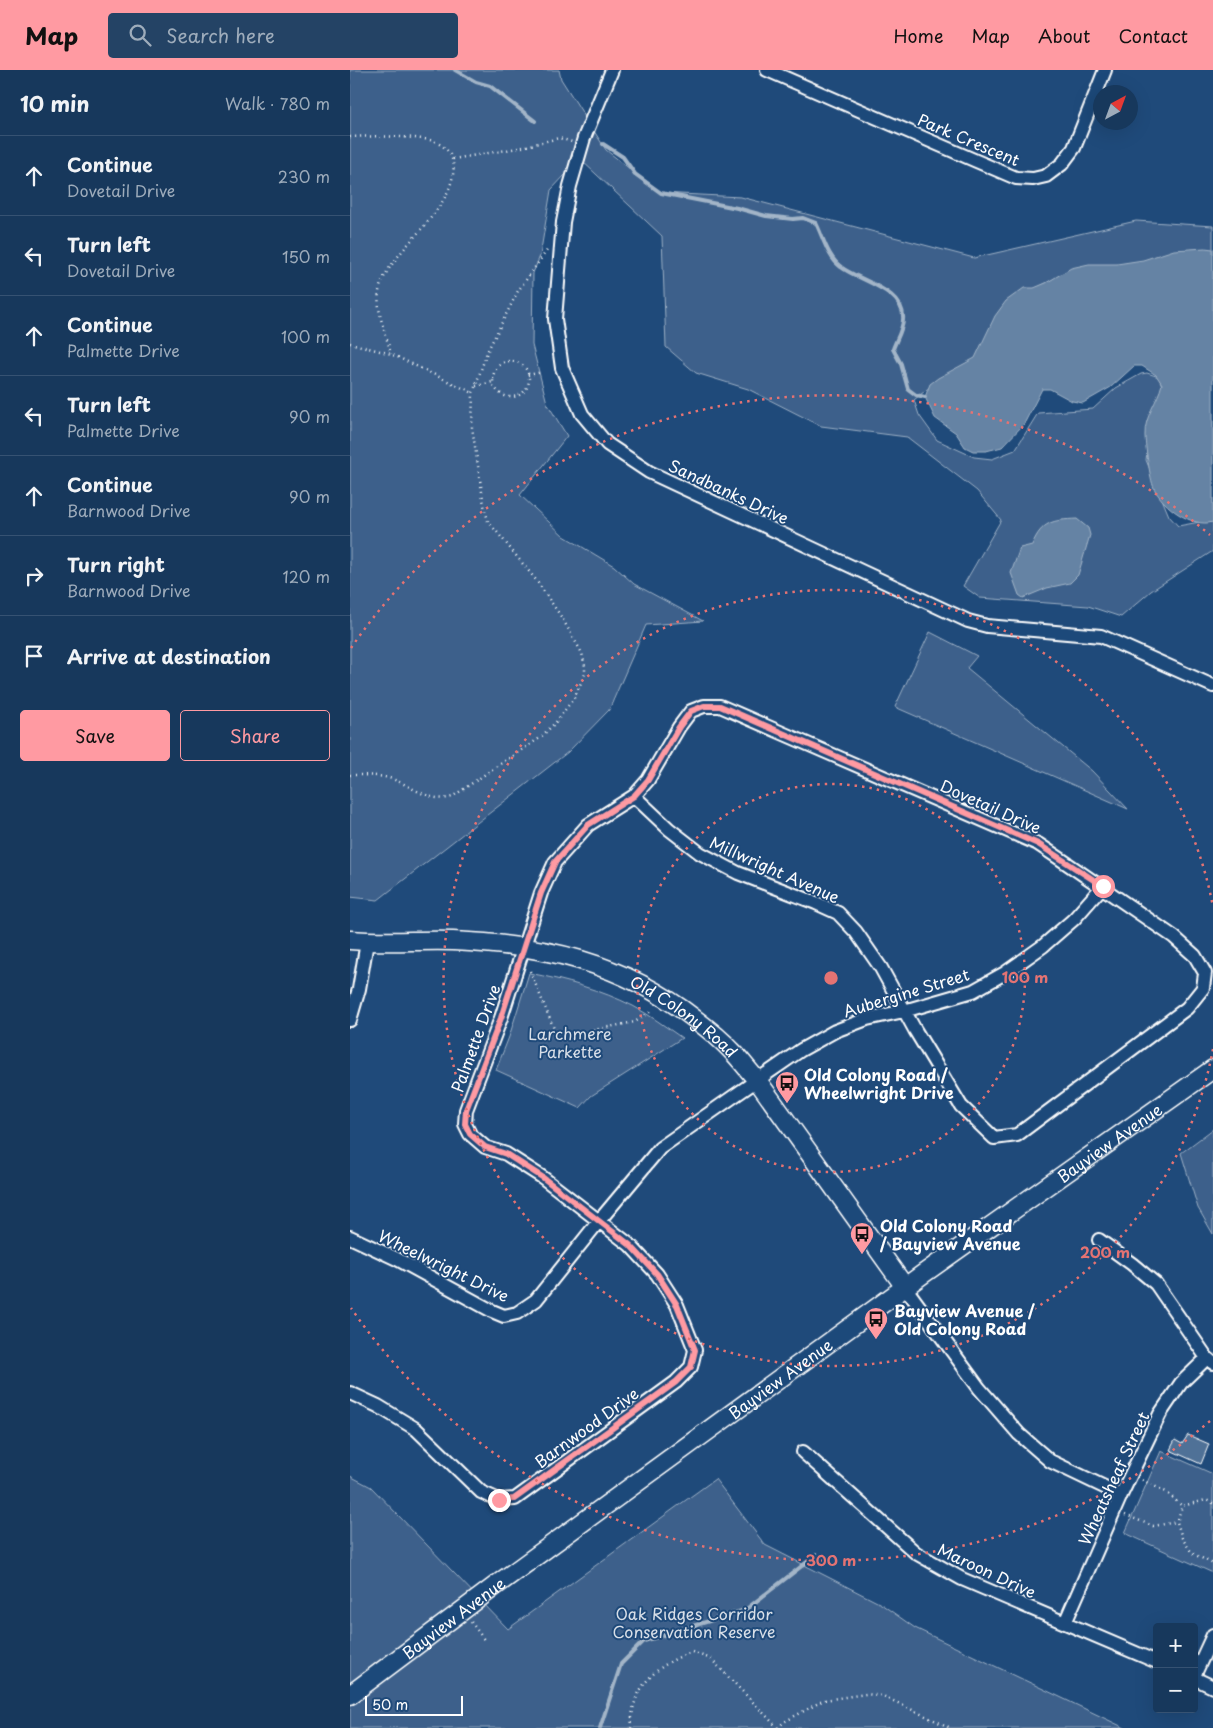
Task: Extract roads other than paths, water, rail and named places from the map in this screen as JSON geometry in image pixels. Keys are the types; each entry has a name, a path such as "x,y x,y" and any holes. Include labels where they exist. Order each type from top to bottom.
{"main road":[{"name":"Old Colony Road","path":"358,941 452,941 524,946 581,959 628,977 671,1000 731,1050 756,1080 905,1287"},
{"name":"Bayview Avenue","path":"350,1695 905,1287 1213,1068"}],"street":[{"name":"Sandbanks Drive","path":"612,70 582,146 570,186 564,222 555,319 562,368 582,414 607,444 649,472 968,621 987,626 1101,636 1213,686"},
{"name":"Park Crescent","path":"767,70 1016,178 1033,180 1046,176 1062,164 1074,148 1106,70"},
{"name":"Dovetail Drive","path":"524,946 541,893 555,862 588,825 634,796 648,780 679,727 691,711 704,706 720,706 1038,844 1103,886 1174,937 1195,956 1205,973 1203,988 1187,1008 1017,1135 994,1138 961,1106 904,1011"},
{"name":"Millwright Avenue","path":"634,796 669,830 700,853 738,873 838,913 856,932 881,968 904,1011"},
{"name":"Aubergine Street","path":"756,1080 801,1050 835,1031 867,1019 904,1011 973,991 1005,973 1043,946 1074,919 1103,886"},
{"path":"350,1020 359,989 358,941"},
{"name":"Palmette Drive","path":"524,946 501,1018 466,1110 465,1124 470,1134 485,1147 506,1154 535,1172 599,1221"},
{"name":"Wheelwright Drive","path":"350,1237 397,1259 492,1311 504,1316 517,1312 536,1300 660,1148 756,1080"},
{"name":"Barnwood Drive","path":"350,1392 416,1429 481,1492 499,1500 514,1499 676,1382 691,1367 695,1350 677,1305 650,1266 630,1245 599,1221"},
{"path":"1099,1240 1156,1284 1210,1360"},
{"path":"905,1287 979,1388 1019,1434 1050,1461 1121,1494"},
{"name":"Wheatsheaf Street","path":"1065,1623 1121,1494 1169,1399 1181,1383 1210,1360"},
{"name":"Maroon Drive","path":"803,1452 916,1553 962,1579 1153,1660"},
{"path":"1198,1668 1213,1635"},
{"path":"1198,1679 1213,1687"}],"waterway":[{"path":"455,70 476,82 490,86 535,121"},
{"path":"603,144 623,157 635,174 661,193 737,208 766,216 793,219 803,218 816,223 829,253 836,263 880,288 897,301 902,310 903,323 893,349 901,364 908,389 916,395 925,397"},
{"path":"600,1728 621,1664 644,1641 745,1610 816,1555"}],"place":[{"name":"Old Colony Road / Wheelwright Drive","path":"787,1104"},
{"name":"Old Colony Road / Bayview Avenue","path":"862,1255"},
{"name":"Bayview Avenue / Old Colony Road","path":"876,1340"}],"park label":[{"name":"Larchmere Parkette","path":"570,1042"},
{"name":"Oak Ridges Corridor Conservation Reserve","path":"694,1622"}]}
